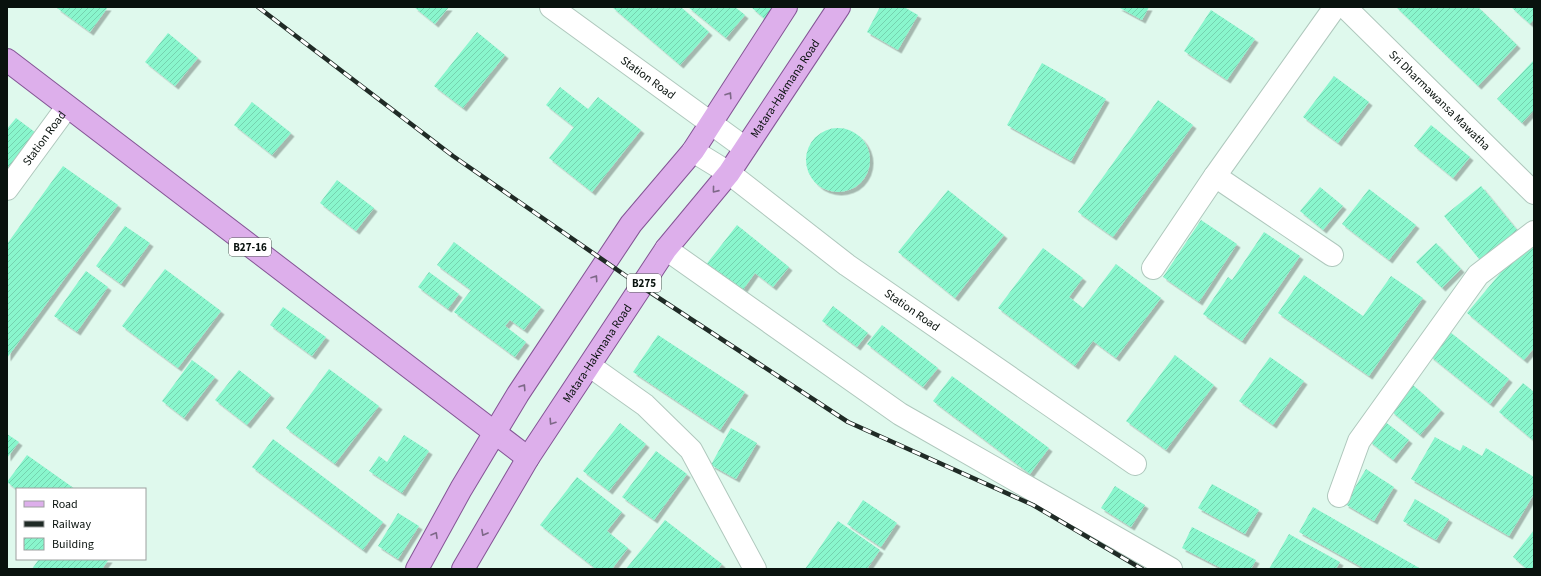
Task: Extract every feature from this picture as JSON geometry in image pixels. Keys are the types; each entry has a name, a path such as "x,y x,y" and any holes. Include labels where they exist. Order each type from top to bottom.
{"main road":[{"path":"417,569 495,432 630,224 693,151 786,7"},
{"name":"Matara-Hakmana Road","path":"463,569 528,458 666,249 729,173 839,7"},
{"name":"B27-16","path":"7,60 495,432"},
{"path":"495,432 528,458"}],"street":[{"name":"Station Road","path":"551,7 745,148"},
{"path":"1153,268 1215,176 1335,7"},
{"name":"Sri Dharmawansa Mawatha","path":"1345,7 1534,193"},
{"name":"Station Road","path":"7,189 67,107"},
{"name":"Station Road","path":"693,151 729,173 847,266 1135,464"},
{"path":"1215,176 1332,255"},
{"path":"1339,496 1359,441 1478,275 1534,232"},
{"path":"666,249 900,414 1171,569"},
{"path":"590,366 645,405 692,450 755,569"}],"building":[{"path":"108,7 90,32 57,8"},
{"path":"414,7 449,7 435,24"},
{"path":"612,7 681,7 709,32 680,65"},
{"path":"688,7 735,7 745,15 726,38"},
{"path":"751,7 777,7 766,20"},
{"path":"880,7 904,7 918,15 898,50 867,32"},
{"path":"1118,7 1149,7 1142,20"},
{"path":"1396,7 1478,7 1517,45 1478,86"},
{"path":"1511,7 1534,7 1534,19 1530,24"},
{"path":"1211,10 1255,39 1227,80 1184,51"},
{"path":"477,32 505,55 463,108 434,86"},
{"path":"168,33 198,58 175,86 145,62"},
{"path":"1534,60 1534,110 1522,123 1497,99"},
{"path":"1042,63 1106,99 1071,161 1007,125"},
{"path":"1334,76 1369,102 1338,143 1303,117"},
{"path":"560,87 588,109 598,97 641,130 592,192 549,158 574,127 546,105"},
{"path":"1158,100 1193,125 1113,237 1078,212"},
{"path":"252,102 291,133 272,155 234,125"},
{"path":"16,118 36,133 8,169 7,129"},
{"path":"1431,125 1470,157 1453,178 1414,146"},
{"path":"832,128 844,128 861,137 868,148 870,160 868,172 861,183 844,192 832,192 820,187 811,178 806,166 806,154 811,142 820,133"},
{"path":"63,166 118,205 7,358 7,244"},
{"path":"337,180 374,208 356,231 320,203"},
{"path":"1481,186 1517,230 1480,260 1444,216"},
{"path":"1320,187 1343,206 1323,230 1300,211"},
{"path":"1369,189 1416,225 1389,260 1342,224"},
{"path":"948,190 1004,235 955,298 898,252"},
{"path":"1201,220 1237,244 1199,302 1163,277"},
{"path":"737,225 789,267 773,287 755,273 740,294 705,266"},
{"path":"125,226 150,243 121,284 96,266"},
{"path":"1264,232 1300,256 1242,341 1203,314 1228,277 1232,280"},
{"path":"1528,240 1534,245 1534,348 1524,360 1467,313"},
{"path":"454,242 541,307 524,330 510,320 505,326 526,342 515,357 454,312 471,290 437,265"},
{"path":"1436,243 1461,269 1442,288 1416,262"},
{"path":"1043,248 1083,278 1069,297 1083,308 1116,264 1161,298 1116,358 1093,341 1075,366 998,308"},
{"path":"165,269 221,311 178,368 122,326"},
{"path":"86,271 108,287 77,332 54,316"},
{"path":"429,272 459,294 448,309 418,287"},
{"path":"1304,275 1363,316 1391,276 1423,298 1369,376 1278,313"},
{"path":"833,306 868,333 857,347 822,321"},
{"path":"283,307 326,337 312,356 270,325"},
{"path":"882,325 938,368 923,387 867,344"},
{"path":"1450,332 1509,379 1490,404 1430,356"},
{"path":"658,335 745,392 720,430 633,372"},
{"path":"1175,355 1214,385 1166,450 1126,421"},
{"path":"1270,357 1304,381 1273,425 1239,401"},
{"path":"192,360 215,377 184,418 162,401"},
{"path":"329,369 379,406 335,464 286,428"},
{"path":"239,370 271,395 247,425 215,400"},
{"path":"952,376 1049,448 1030,474 933,401"},
{"path":"1523,383 1534,392 1534,441 1499,412"},
{"path":"1413,385 1441,410 1420,435 1391,411"},
{"path":"1384,421 1409,440 1393,460 1369,441"},
{"path":"620,423 646,444 609,491 583,471"},
{"path":"731,428 757,443 736,479 711,465"},
{"path":"7,434 19,442 7,458"},
{"path":"404,435 429,451 402,493 369,471 379,456 387,462"},
{"path":"1435,437 1460,451 1463,445 1482,456 1486,448 1534,477 1534,494 1509,536 1411,479"},
{"path":"273,439 383,522 363,550 252,467"},
{"path":"656,451 687,474 654,520 622,497"},
{"path":"27,455 74,488 16,489 7,482"},
{"path":"1366,469 1394,487 1374,521 1345,504"},
{"path":"577,477 622,512 607,531 628,548 612,569 596,569 540,525"},
{"path":"1212,484 1259,510 1245,534 1198,508"},
{"path":"1115,486 1145,505 1131,527 1101,508"},
{"path":"1415,499 1449,519 1436,540 1403,521"},
{"path":"863,500 897,523 881,547 847,524"},
{"path":"1313,507 1421,569 1365,569 1299,532"},
{"path":"398,513 419,526 398,559 378,546"},
{"path":"665,520 722,564 718,569 626,569"},
{"path":"838,521 880,550 867,569 805,569"},
{"path":"1192,527 1256,560 1251,569 1223,569 1182,548"},
{"path":"1534,530 1534,569 1527,569 1513,557"},
{"path":"1289,534 1340,562 1336,569 1269,569"},
{"path":"38,560 108,560 102,569 32,569"}],"railway":[{"path":"258,7 453,156 642,287 848,422 1033,505 1142,569"}]}
